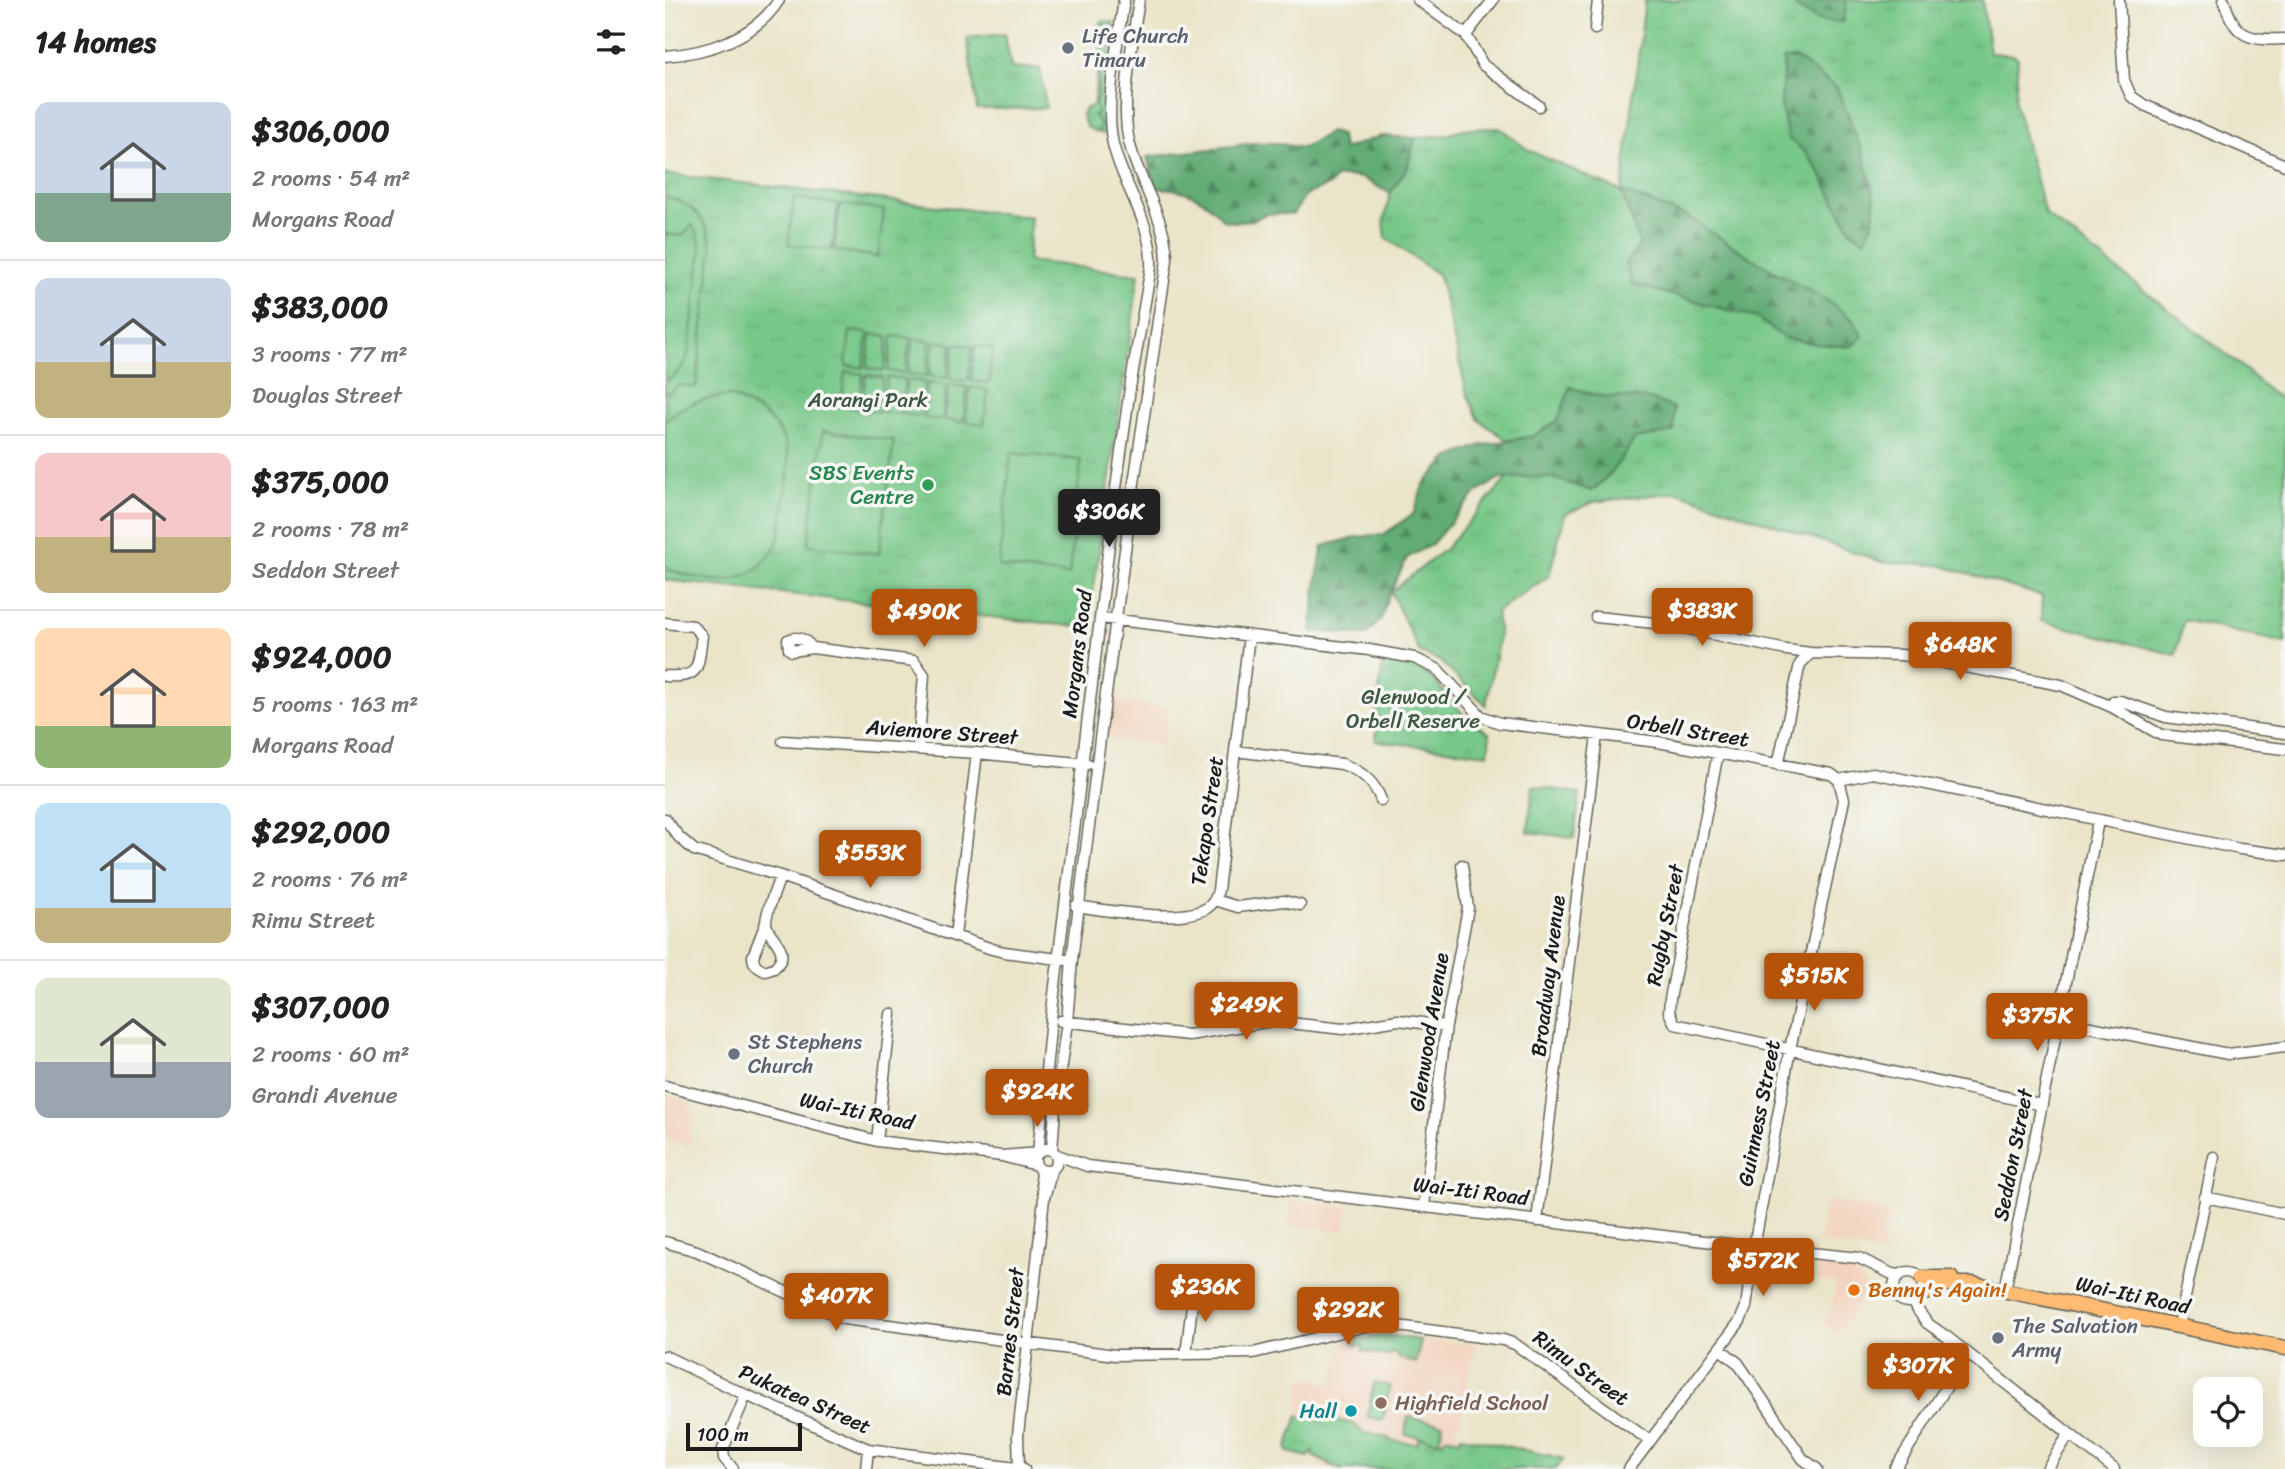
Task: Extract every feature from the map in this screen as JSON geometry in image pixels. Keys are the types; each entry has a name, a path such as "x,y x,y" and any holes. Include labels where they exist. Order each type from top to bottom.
{"main road":[{"name":"Wai-Iti Road","path":"1924,1289 1955,1278 1973,1284 2285,1348"}],"street":[{"path":"665,56 694,54 716,48 755,25 779,0"},
{"name":"Morgans Road","path":"1038,1153 1051,1020 1116,488 1150,276 1151,256 1147,230 1116,157 1110,127 1124,0"},
{"name":"Morgans Road","path":"1054,1153 1052,1134 1072,960 1133,490 1167,260 1159,216 1135,161 1127,131 1128,88 1139,0"},
{"path":"1418,0 1466,35 1483,65 1539,106"},
{"path":"1466,35 1493,0"},
{"path":"1595,29 1598,0"},
{"path":"2119,0 2125,85 2131,96 2144,105 2285,165"},
{"path":"2224,0 2232,23 2241,33 2255,39 2285,39"},
{"path":"1116,488 1133,490"},
{"path":"1596,617 1665,624 1786,650 1902,655 2061,685 2112,707 2161,735 2285,749"},
{"name":"Orbell Street","path":"1101,618 1414,658 1437,669 1472,708 1490,720 1718,752 1831,774 1839,780"},
{"path":"665,623 693,626 702,636 698,665 694,673 685,677 665,676"},
{"name":"Tekapo Street","path":"1066,904 1152,915 1175,915 1202,910 1215,900 1249,636"},
{"path":"812,648 914,661 924,675 918,748"},
{"path":"1778,765 1800,664 1811,653"},
{"path":"2112,707 2114,701 2120,701 2166,718 2285,733"},
{"name":"Broadway Avenue","path":"1537,1221 1597,735"},
{"name":"Aviemore Street","path":"783,741 977,752 1097,766"},
{"path":"1235,751 1342,764 1369,779 1381,800"},
{"path":"955,936 977,752"},
{"name":"Rugby Street","path":"1718,752 1669,1012 1675,1024 2042,1105"},
{"path":"1839,780 1873,772 2098,821 2240,849 2285,855"},
{"name":"Guinness Street","path":"1631,1468 1740,1321 1746,1307 1754,1247 1790,1049 1844,800 1839,780"},
{"path":"665,819 694,850 781,876 1004,952 1072,960"},
{"name":"Seddon Street","path":"2005,1290 2098,821"},
{"name":"Glenwood Avenue","path":"1424,1206 1446,1026 1468,908 1462,865"},
{"path":"766,923 781,876"},
{"path":"1215,900 1238,907 1284,901 1300,905"},
{"path":"877,1140 891,1014"},
{"path":"1051,1020 1189,1035 1272,1021 1343,1029 1398,1020 1446,1026"},
{"path":"2060,1020 2228,1054 2285,1047"},
{"name":"Wai-Iti Road","path":"665,1086 877,1140 1002,1156 1046,1168 1087,1166 1859,1258 1899,1275"},
{"path":"1045,1150 1054,1153 1057,1161 1046,1168 1035,1159 1038,1153 1045,1150"},
{"name":"Wai-Iti Road","path":"1002,1156 1038,1153"},
{"name":"Wai-Iti Road","path":"1054,1153 1087,1166"},
{"path":"2179,1326 2214,1157"},
{"name":"Barnes Street","path":"1021,1469 1018,1435 1046,1168"},
{"path":"2205,1197 2285,1214"},
{"name":"Rimu Street","path":"665,1242 697,1251 844,1319 1115,1355 1253,1353 1366,1326 1390,1325 1503,1340 1515,1344 1650,1441"},
{"name":"Wai-Iti Road","path":"1850,1259 1880,1275 1893,1286"},
{"path":"1936,1329 1926,1309 1924,1289 1908,1272 1899,1275 1893,1286 1897,1296 1912,1302 1927,1323 2114,1469"},
{"path":"1186,1354 1193,1289"},
{"path":"1912,1302 1917,1301 1924,1289"},
{"path":"1720,1349 1738,1363 1803,1459 1817,1469"},
{"path":"1895,1469 1967,1353"},
{"name":"Pukatea Street","path":"665,1356 868,1449 1021,1469"},
{"path":"733,1469 725,1458 723,1449 746,1395"},
{"path":"2047,1469 2069,1434"},
{"path":"866,1469 868,1449"}],"shaded area":[{"path":"1112,701 1167,707 1165,745 1107,738"},
{"path":"665,1094 692,1101 689,1146 665,1139"},
{"path":"1291,1200 1348,1207 1345,1232 1288,1225"},
{"path":"1826,1200 1889,1212 1882,1253 1819,1242"},
{"path":"1819,1263 1842,1267 1857,1275 1868,1289 1838,1334 1822,1323 1832,1306 1835,1283 1818,1281"},
{"name":"Highfield School","path":"1385,1334 1476,1344 1457,1435 1564,1459 1556,1469 1329,1469 1312,1458 1288,1453 1287,1447 1298,1416 1302,1378 1332,1384 1341,1342"}],"green space":[{"path":"1645,0 1982,0 1990,53 2014,55 2018,58 2015,103 2045,214 2239,364 2270,392 2285,401 2285,643 2184,620 2176,655 2041,621 2042,596 1939,565 1882,562 1678,492 1594,502 1565,514 1549,576 1496,612 1499,636 1486,705 1439,660 1420,653 1391,592 1445,549 1518,466 1521,438 1507,440 1479,420 1467,394 1439,275 1386,238 1384,221 1390,193 1407,168 1415,138 1447,135 1463,129 1500,128 1528,150 1622,192"},
{"path":"1794,0 1847,0 1843,22 1818,20 1796,7"},
{"path":"1103,21 1114,22 1102,45 1098,95 1094,102 1098,110 1094,116 1101,125 1096,132 1086,126 1082,115 1085,109 1093,106 1104,25 1099,24"},
{"path":"1113,27 1104,102 1105,134 1096,132 1101,125 1094,112 1104,37"},
{"path":"1005,34 1011,68 1040,68 1046,108 977,109 967,38"},
{"path":"1796,58 1837,88 1864,155 1874,197 1873,222 1865,240 1851,231 1819,171 1804,151 1788,138 1781,107 1784,59"},
{"path":"1330,132 1341,135 1343,149 1381,136 1415,138 1407,168 1390,193 1360,178 1336,177 1330,185 1307,194 1293,214 1265,214 1254,220 1234,222 1223,220 1209,205 1191,194 1174,189 1155,188 1147,157 1255,143 1277,143 1302,148"},
{"name":"Aorangi Park","path":"665,174 1031,217 1028,261 1139,274 1088,628 665,580"},
{"path":"1621,191 1686,216 1758,262 1830,302 1852,319 1863,336 1851,347 1784,338 1757,318 1632,284 1625,263 1640,244"},
{"path":"665,194 666,197 684,203 698,215 707,230 712,249 696,387 681,385 665,394 665,381 679,370 688,355 701,249 698,235 692,225 683,236 665,234"},
{"path":"794,198 838,204 832,250 788,244"},
{"path":"840,204 884,210 878,257 834,250"},
{"path":"850,331 868,333 863,368 846,366"},
{"path":"871,334 888,336 884,371 867,368"},
{"path":"892,336 910,338 905,373 888,371"},
{"path":"913,339 930,341 926,376 908,374"},
{"path":"934,341 951,344 947,378 929,376"},
{"path":"954,344 972,346 968,381 950,379"},
{"path":"975,346 993,348 989,383 971,381"},
{"path":"845,372 863,374 858,409 841,407"},
{"path":"866,375 883,377 879,412 861,409"},
{"path":"887,377 905,379 900,414 883,412"},
{"path":"907,380 925,382 921,416 903,414"},
{"path":"928,383 946,385 942,420 924,418"},
{"path":"949,385 967,387 963,422 945,420"},
{"path":"970,387 988,390 984,424 966,422"},
{"path":"1570,387 1598,396 1650,399 1674,408 1674,432 1635,439 1611,473 1592,491 1553,478 1498,479 1475,494 1432,544 1407,558 1387,599 1381,619 1366,635 1311,631 1323,546 1357,537 1384,534 1414,513 1423,485 1448,458 1479,446 1533,436 1558,420"},
{"path":"730,396 755,408 772,421 782,436 787,451 787,488 780,534 769,557 752,572 741,577 729,580 706,579 665,567 665,421 695,402"},
{"path":"823,431 894,440 879,554 808,545"},
{"path":"1011,453 1081,460 1069,575 999,567"},
{"name":"Glenwood / Orbell Reserve","path":"1383,662 1413,667 1431,677 1469,720 1490,734 1488,754 1376,741 1377,704"},
{"path":"1533,786 1580,793 1574,838 1528,832"},
{"path":"1385,1335 1421,1340 1416,1363 1398,1358 1398,1354 1390,1352 1389,1356 1363,1351 1363,1346 1355,1345 1354,1340"},
{"path":"1374,1383 1390,1386 1383,1420 1367,1417"},
{"path":"1298,1416 1354,1424 1364,1434 1371,1433 1389,1440 1417,1444 1419,1437 1443,1442 1445,1437 1460,1440 1461,1436 1564,1459 1556,1469 1339,1469 1313,1456 1313,1451 1308,1457 1288,1452 1287,1447"},
{"path":"1408,1417 1443,1424 1439,1441 1405,1434"}],"place":[{"name":"Life Church Timaru","path":"1068,48"},
{"name":"SBS Events Centre","path":"928,485"},
{"name":"St Stephens Church","path":"734,1054"},
{"name":"Benny's Again!","path":"1854,1290"},
{"name":"The Salvation Army","path":"1998,1338"},
{"name":"Highfield School","path":"1381,1403"},
{"name":"Hall","path":"1351,1411"}]}
